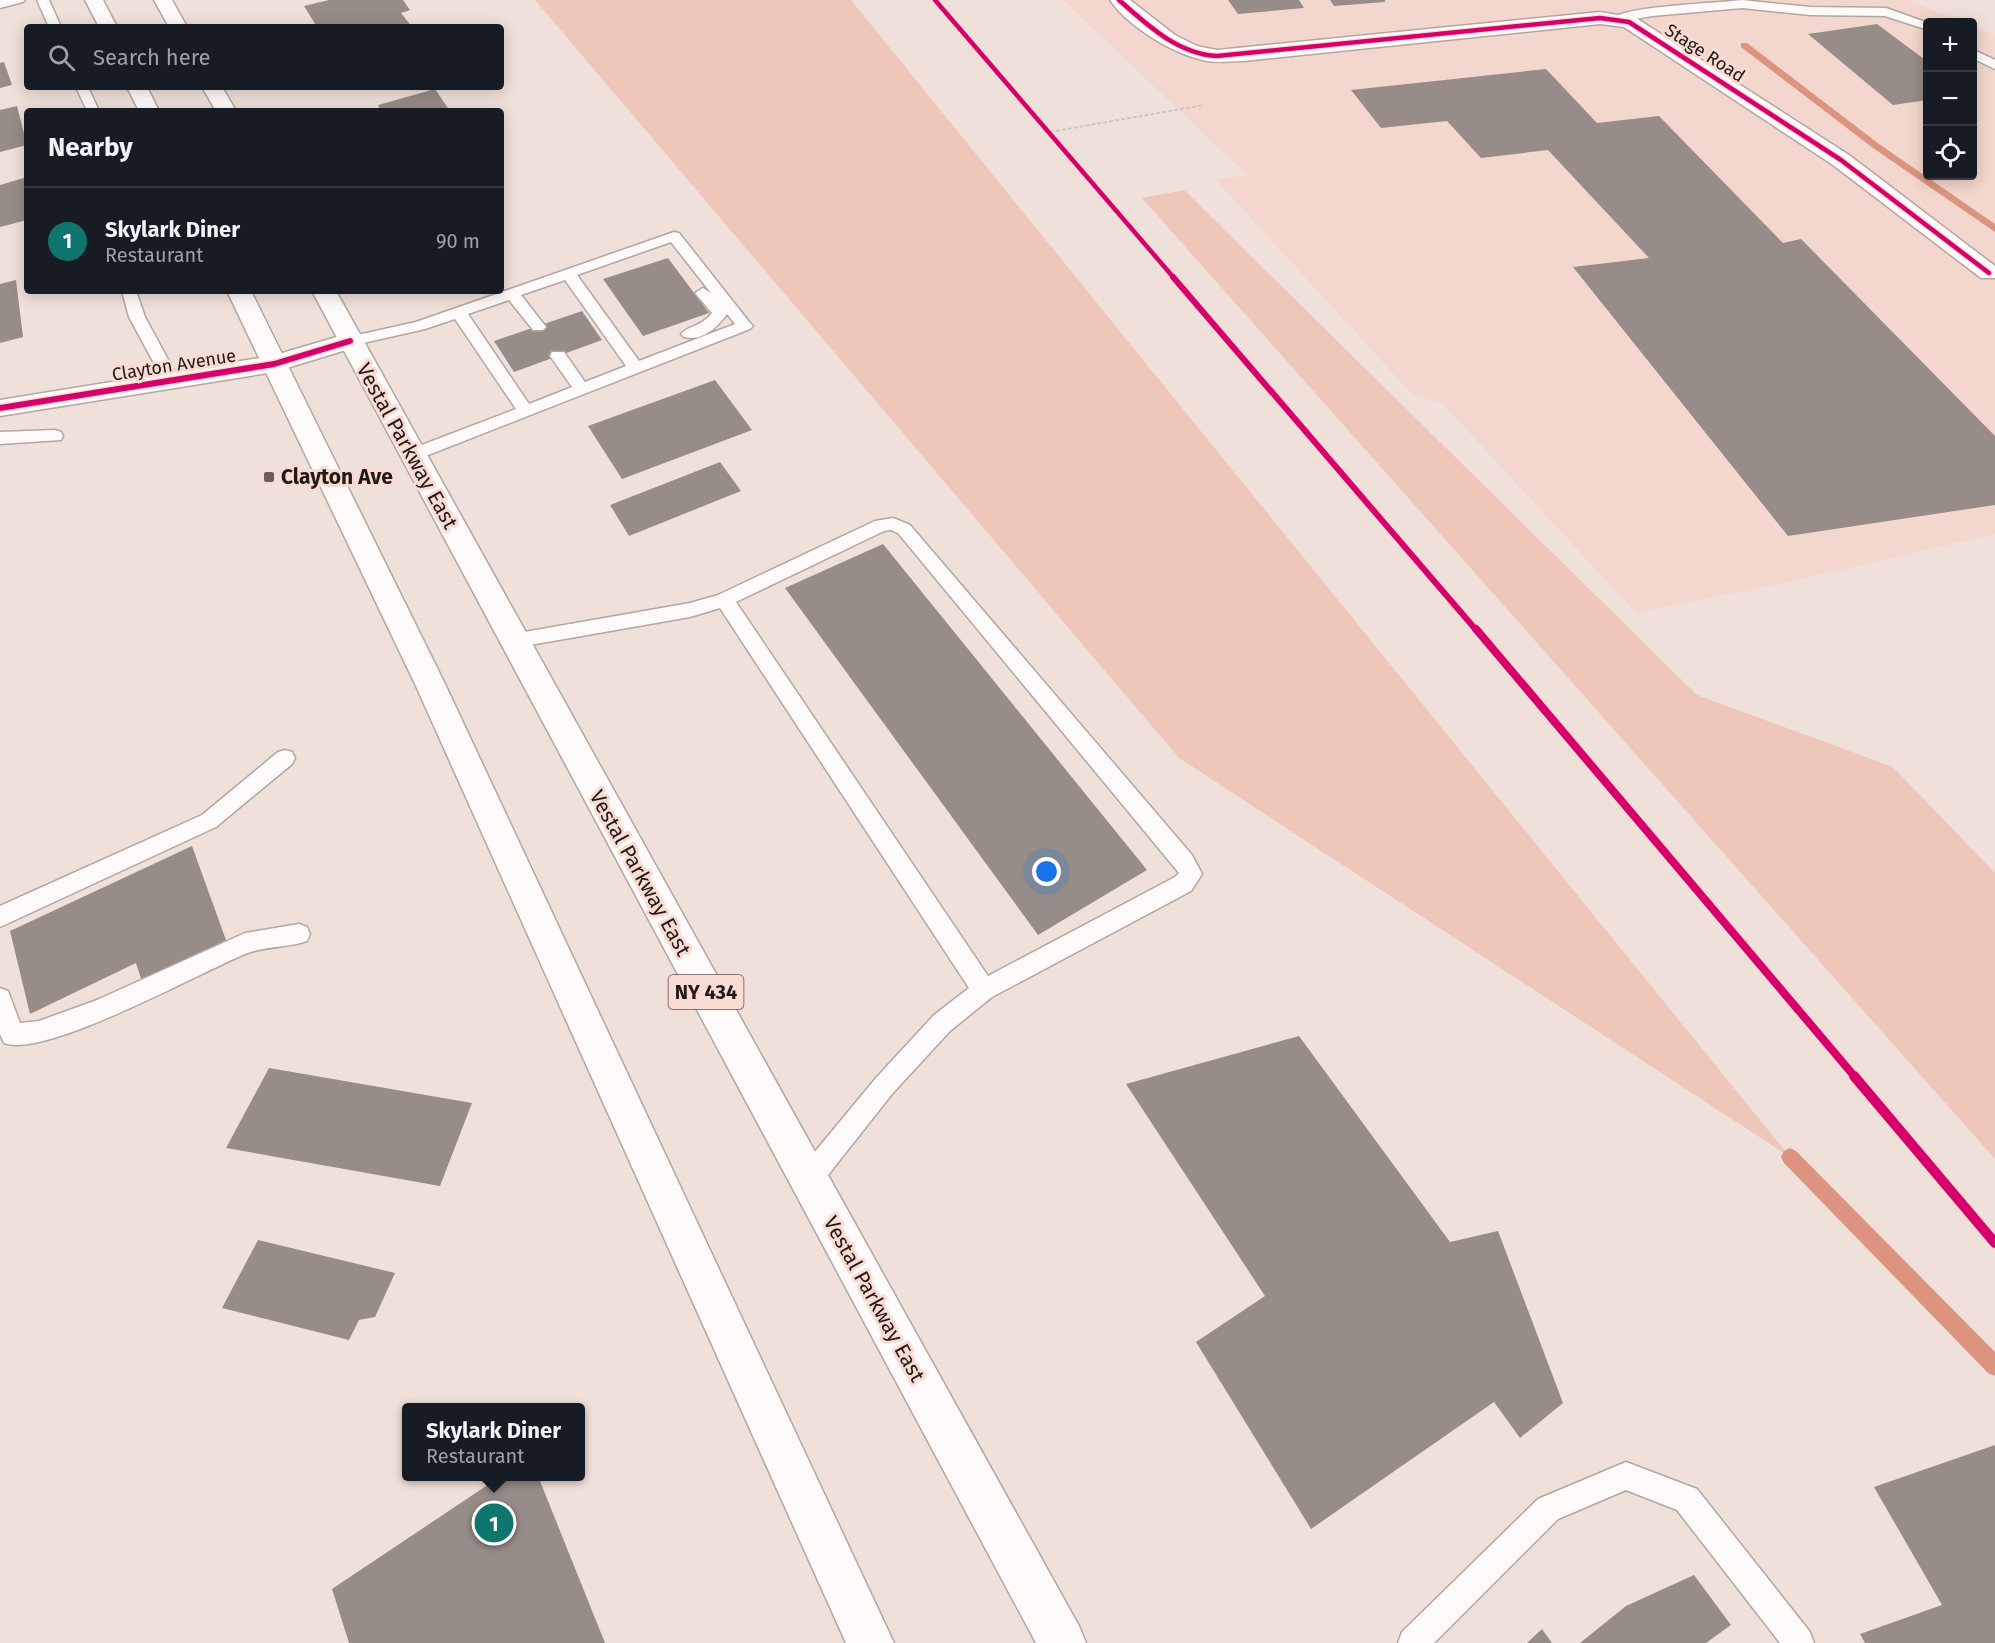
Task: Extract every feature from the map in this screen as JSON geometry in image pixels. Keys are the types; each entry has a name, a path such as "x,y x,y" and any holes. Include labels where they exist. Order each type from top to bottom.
{"main road":[{"path":"94,0 106,24"},
{"path":"163,0 176,24"},
{"path":"1119,0 1149,27 1182,48 1204,55 1244,55 1618,18"},
{"name":"Stage Road","path":"1618,18 1629,22 1841,160 1989,273"},
{"path":"138,90 148,108"},
{"path":"214,90 224,108"},
{"path":"240,294 425,674 870,1643"},
{"name":"Vestal Parkway East","path":"326,294 1062,1643"},
{"name":"Clayton Avenue","path":"0,408 274,364 350,341"}],"lane":[{"path":"0,4 18,0"},
{"path":"43,0 54,24"},
{"path":"1618,18 1652,12 1743,4 1810,11 1886,12 1923,25"},
{"path":"1977,55 1995,65"},
{"path":"83,90 92,108"},
{"path":"350,341 420,326 674,236 745,326 631,362"},
{"path":"412,455 582,388 631,362 709,327 720,313 667,250 631,250"},
{"path":"568,273 631,362"},
{"path":"512,292 538,327"},
{"path":"130,294 137,316 171,380"},
{"path":"459,313 525,410"},
{"path":"558,356 582,388"},
{"path":"0,438 55,436"},
{"path":"513,641 690,610 724,600 881,525 893,524 904,529 1184,862 1191,874 1183,884 984,990 942,1023 884,1086 808,1180"},
{"path":"724,600 984,990"},
{"path":"0,917 209,821 285,758"},
{"path":"0,999 12,1035 39,1032 103,1009 244,943 299,934"},
{"path":"1413,1643 1548,1509 1626,1476 1688,1499 1799,1643"}],"path":[{"path":"1050,132 1204,105"},
{"path":"1042,123 1058,141"}],"shaded area":[{"path":"535,0 851,0 1790,1157 1179,758"},
{"path":"1063,0 1908,0 1953,18 1923,18 1923,180 1977,180 1977,28 1995,35 1995,534 1793,581 1636,613 1443,404 1412,394 1216,180 1247,175"},
{"path":"1184,190 1697,695 1893,767 1995,873 1995,1159 1142,198"}],"building":[{"path":"329,0 403,0 410,10 401,13 410,24 315,24 304,6"},
{"path":"1228,0 1299,0 1304,8 1238,14"},
{"path":"1330,0 1385,0 1385,2 1334,6"},
{"path":"1877,24 1923,58 1923,101 1893,105 1808,34"},
{"path":"4,62 12,85 0,88 0,63"},
{"path":"1546,69 1597,123 1659,116 1783,243 1801,239 1995,436 1995,505 1788,536 1573,267 1649,258 1548,150 1481,158 1447,121 1381,128 1351,90"},
{"path":"436,90 448,108 380,108 378,105"},
{"path":"17,106 24,133 24,146 0,152 0,110"},
{"path":"24,178 24,221 0,227 0,185"},
{"path":"668,258 709,313 643,336 603,279"},
{"path":"16,280 23,337 0,343 0,284"},
{"path":"582,311 602,340 514,372 494,341"},
{"path":"715,380 752,430 622,479 588,426"},
{"path":"720,462 741,491 629,536 610,505"},
{"path":"883,544 1147,870 1038,935 785,588"},
{"path":"192,846 226,940 142,982 136,963 30,1014 10,931"},
{"path":"1299,1036 1450,1242 1498,1231 1563,1403 1520,1438 1494,1402 1311,1529 1196,1342 1265,1296 1126,1084"},
{"path":"269,1068 472,1103 440,1186 226,1148"},
{"path":"258,1240 395,1273 375,1317 359,1320 349,1340 222,1308"},
{"path":"1995,1445 1995,1643 1865,1643 1860,1634 1942,1605 1874,1487"},
{"path":"494,1481 540,1481 605,1643 349,1643 332,1589"},
{"path":"1694,1575 1731,1625 1706,1643 1580,1643 1626,1606"},
{"path":"1542,1629 1552,1643 1527,1643"}],"waterway":[{"path":"1744,45 1876,146 1995,229"},
{"path":"1790,1157 1995,1366"}],"cycle path":[{"path":"935,0 1470,622 1995,1243"},
{"path":"1119,0 1168,39 1190,50 1217,56 1600,18 1629,22 1841,160 1989,273"},
{"path":"0,408 274,364 350,341"}],"place":[{"name":"Clayton Ave","path":"269,477"},
{"name":"Skylark Diner","path":"494,1523"}]}
